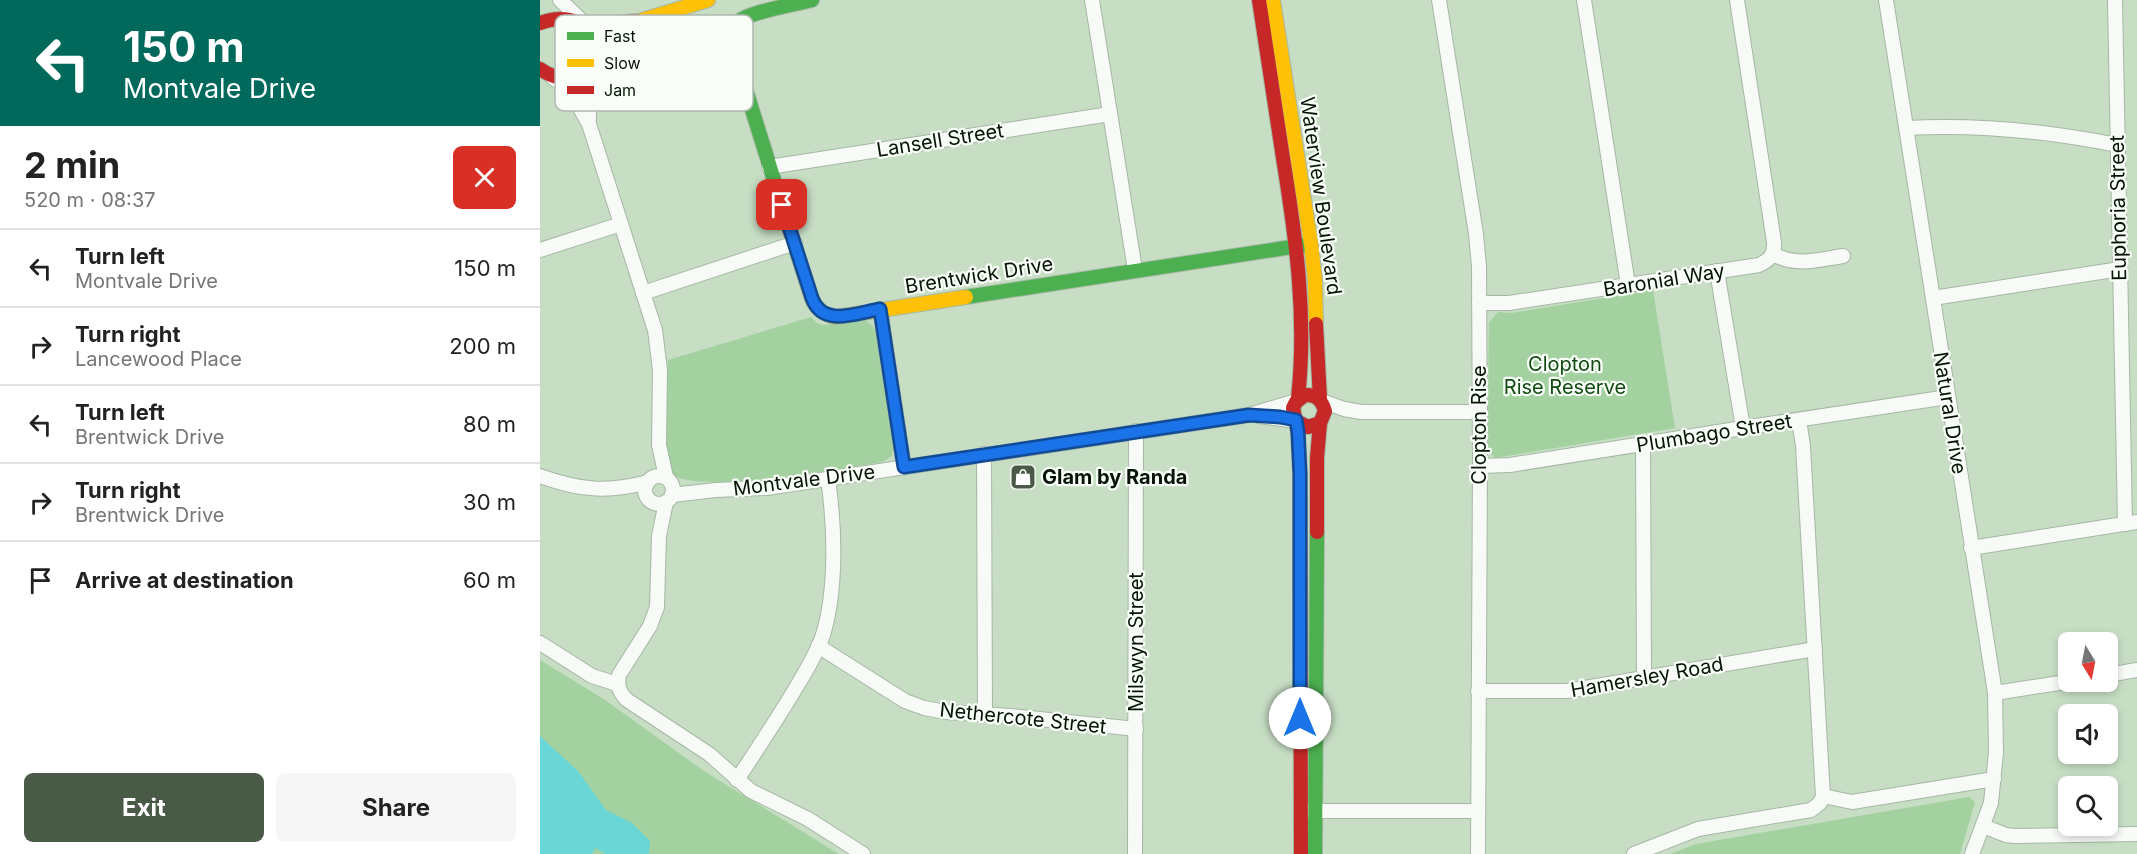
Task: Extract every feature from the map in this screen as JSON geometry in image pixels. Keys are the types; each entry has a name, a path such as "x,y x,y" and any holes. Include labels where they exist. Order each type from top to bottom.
{"street":[{"path":"560,0 576,15"},
{"path":"659,15 708,0"},
{"name":"Brentwick Drive","path":"752,15 812,0"},
{"path":"1092,0 1135,270"},
{"name":"Waterview Boulevard","path":"1259,0 1276,66 1304,244 1315,280 1318,379 1321,400"},
{"name":"Waterview Boulevard","path":"1273,0 1276,66"},
{"name":"Clopton Rise","path":"1439,0 1476,234 1479,303 1480,466 1478,854"},
{"path":"1584,0 1628,285"},
{"path":"1737,0 1774,242 1773,254 1793,262 1842,256"},
{"name":"Natural Drive","path":"1886,0 1995,693 1996,752 1991,803 1972,854"},
{"name":"Euphoria Street","path":"2115,0 2120,269 2131,523"},
{"path":"540,22 558,14 571,15"},
{"path":"582,111 589,124 655,330 659,352 659,445 669,489 659,536 657,607 650,626 619,675 617,684 619,690 627,700 709,754 751,791 808,819 863,854"},
{"path":"589,111 589,124"},
{"name":"Brentwick Drive","path":"751,111 814,305 822,314 836,317 1304,244"},
{"name":"Lansell Street","path":"769,167 1110,114"},
{"path":"1906,128 1944,126 2013,128 2117,145"},
{"path":"540,250 621,224"},
{"path":"643,293 795,243"},
{"name":"Waterview Boulevard","path":"1297,399 1302,368 1300,290 1304,244"},
{"name":"Baronial Way","path":"1479,303 1509,303 1759,265 1770,259 1773,254"},
{"path":"1933,298 2120,269"},
{"path":"1717,271 1743,428"},
{"path":"880,309 904,467"},
{"path":"1301,854 1300,474 1293,408 1297,399 1309,394 1344,409 1361,412 1479,412"},
{"name":"Plumbago Street","path":"1480,466 1510,465 1948,397"},
{"name":"Montvale Drive","path":"669,489 767,488 1249,415 1297,399"},
{"path":"1316,854 1317,459 1321,422 1325,411 1321,400"},
{"path":"1296,421 1308,427 1361,412"},
{"name":"Montvale Drive","path":"1249,415 1280,417 1296,421"},
{"path":"1634,854 1698,829 1811,810 1820,803 1823,796 1803,446 1798,420"},
{"name":"Milswyn Street","path":"1135,854 1136,431"},
{"path":"1643,444 1644,678"},
{"path":"659,445 645,489 659,536"},
{"path":"984,454 985,713"},
{"path":"540,476 576,488 611,489 659,504 669,489"},
{"path":"611,489 658,476 669,489"},
{"path":"737,780 780,714 818,646 830,602 831,504 828,479"},
{"path":"1971,548 2131,523"},
{"path":"1301,625 1317,624"},
{"path":"540,644 592,676 617,684"},
{"name":"Nethercote Street","path":"818,646 905,701 924,708 946,712 985,713 1136,729"},
{"name":"Hamersley Road","path":"1478,691 1567,691 1815,649"},
{"path":"2118,673 2137,670"},
{"path":"1995,693 2058,683"},
{"path":"1823,796 1852,802 1994,779"},
{"path":"1300,811 1478,811"},
{"path":"1983,826 2014,836 2137,834"}],"green space":[{"name":"Clopton Rise Reserve","path":"1653,290 1675,428 1495,458 1487,449 1489,323 1498,312 1511,313"},
{"path":"811,317 823,325 864,320 875,329 894,442 892,456 882,462 735,481 704,482 681,479 670,471 666,449 668,360"},
{"path":"540,660 605,700 704,771 839,854 540,854"},
{"path":"1969,797 1975,802 1960,854 1670,854 1696,844"}],"water":[{"path":"540,736 578,771 606,810 632,823 650,841 649,854 605,854 596,848 592,854 540,854"}],"traffic: fast":[{"path":"753,15 812,0"},
{"path":"752,111 784,212"},
{"path":"966,297 1311,244"},
{"path":"1315,854 1317,532"}],"traffic: slow":[{"path":"659,15 708,0"},
{"path":"1273,0 1311,244 1316,324"},
{"path":"784,212 812,299 824,313 836,317 966,297"}],"traffic: jam":[{"path":"1259,0 1288,188 1299,278 1301,338 1298,398"},
{"path":"540,23 555,19"},
{"path":"540,69 555,76"},
{"path":"1316,324 1320,399"},
{"path":"1296,421 1308,427 1320,423 1325,411 1318,399 1305,395 1296,402 1293,408 1298,432 1300,474 1301,854"},
{"path":"1317,532 1317,458 1320,423"}],"place":[{"name":"Glam by Randa","path":"1023,477"}],"route":[{"path":"782,205 814,305 818,310 822,314 836,317 880,309 904,467 1249,415 1296,420 1300,474 1300,718"}]}
